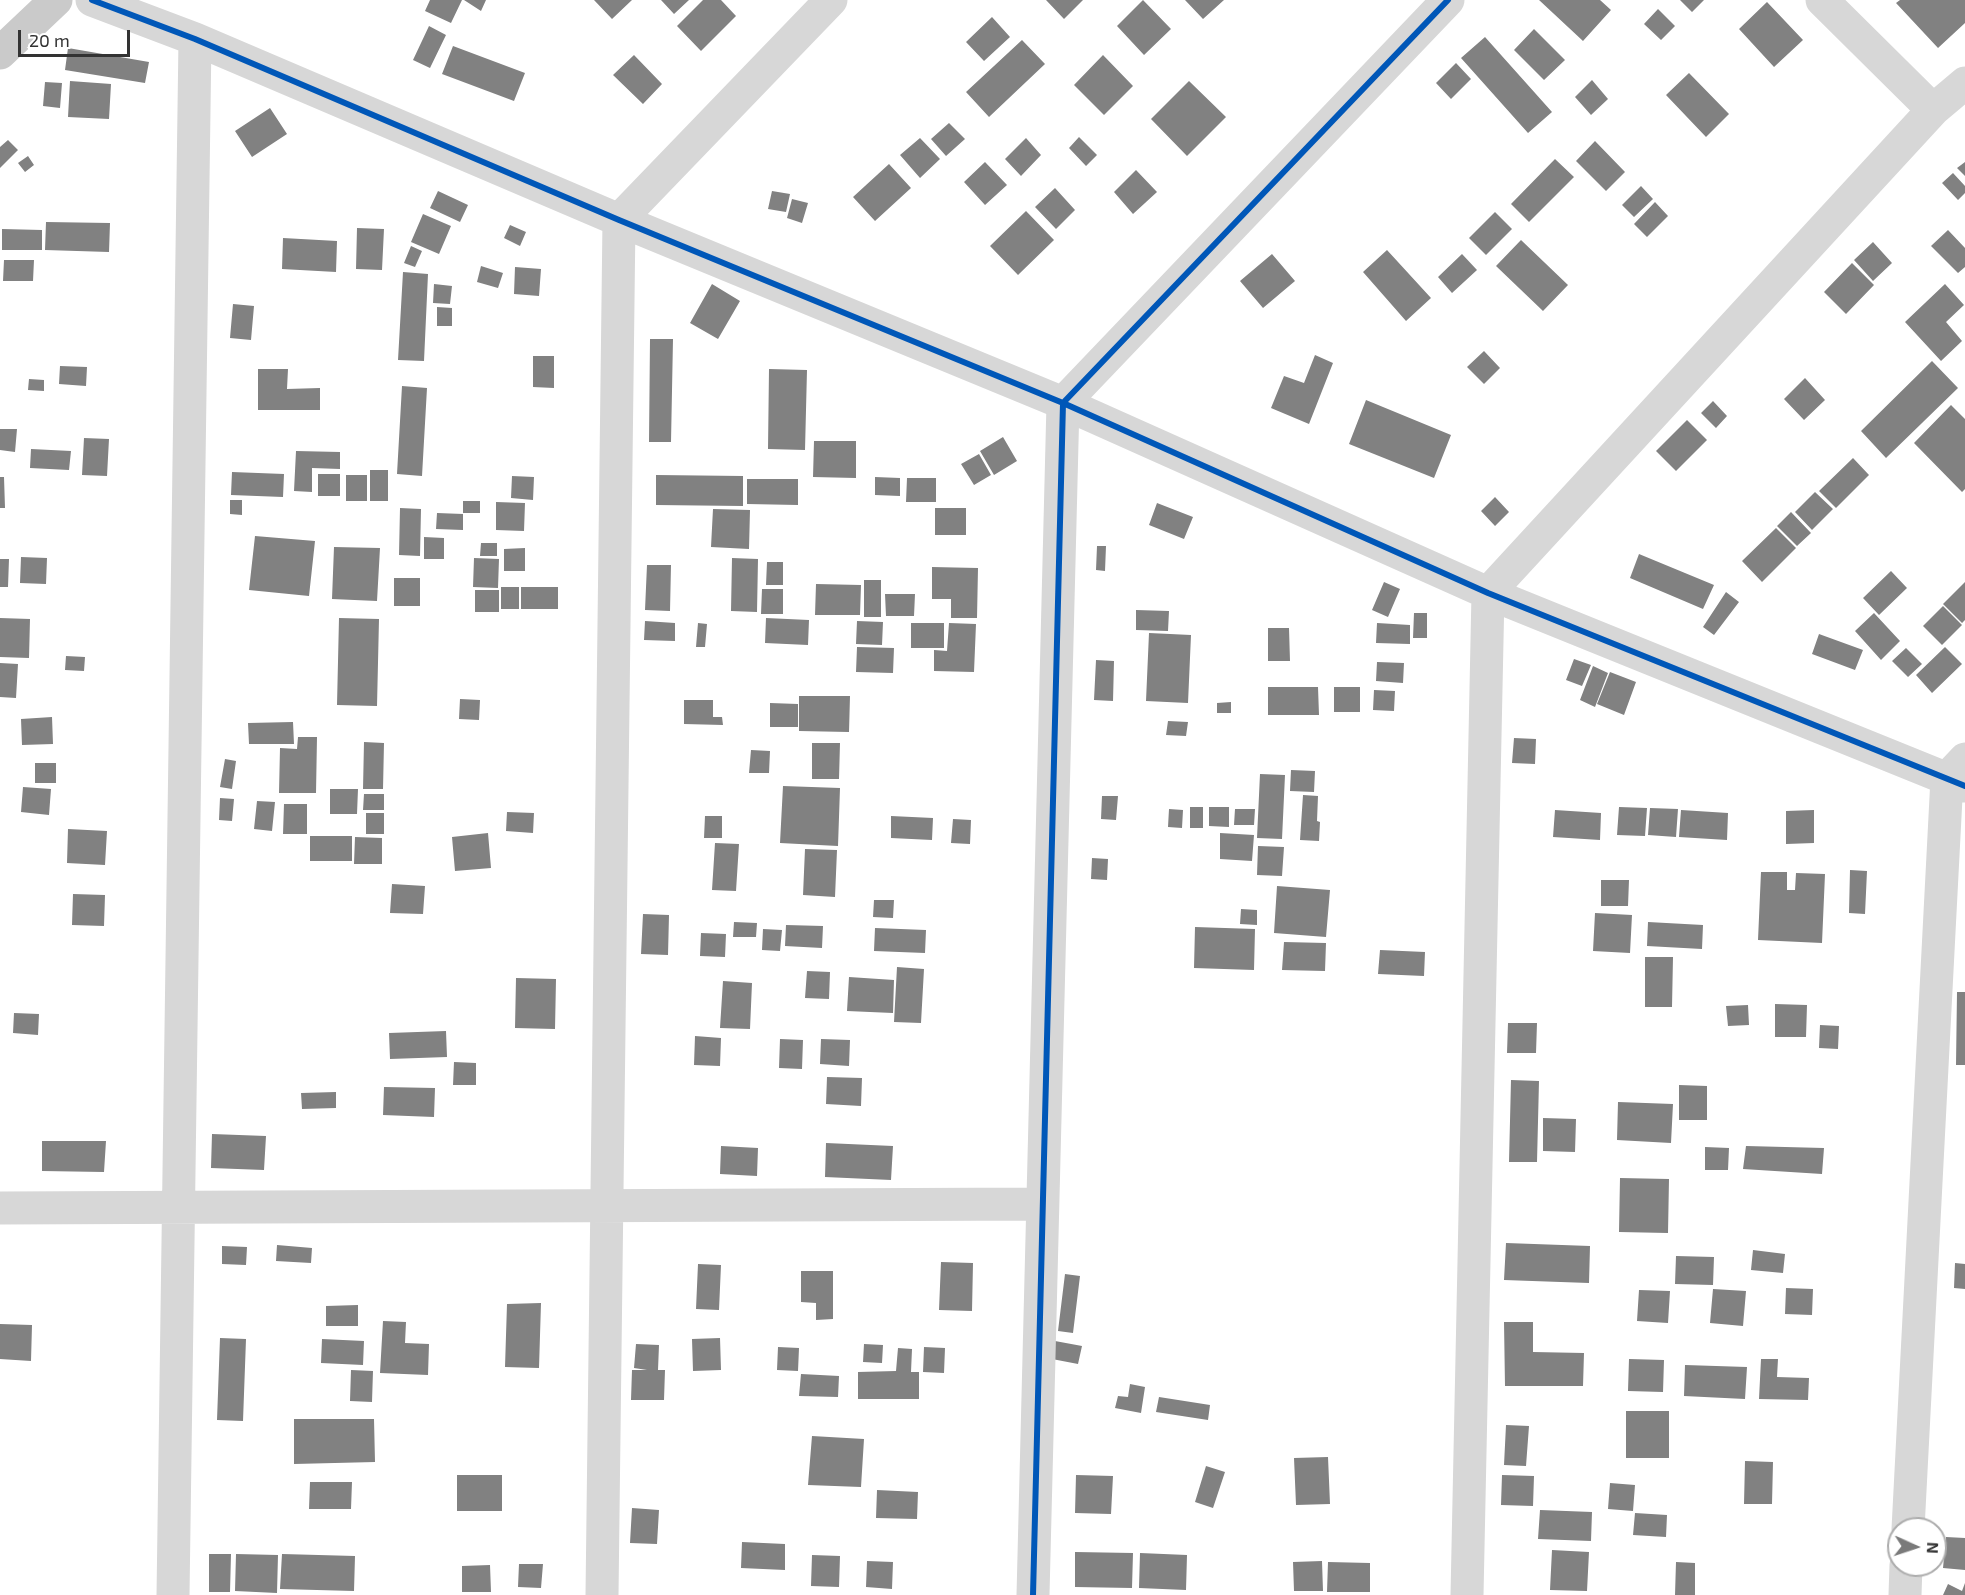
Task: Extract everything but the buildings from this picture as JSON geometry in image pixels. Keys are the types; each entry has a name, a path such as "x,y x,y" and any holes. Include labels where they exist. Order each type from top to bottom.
{"main road":[{"path":"0,53 56,0"}],"street":[{"path":"92,0 195,39 619,220 1063,403 1488,593 1959,774 1909,1517"},
{"path":"602,1595 619,220 831,0"},
{"path":"1033,1595 1063,403 1448,0"},
{"path":"1822,0 1933,110"},
{"path":"173,1595 195,39"},
{"path":"1467,1595 1488,593 1933,110 1965,83"},
{"path":"0,1208 1042,1204"},
{"path":"1905,1595 1906,1577"}],"cycle path":[{"path":"92,0 195,39 619,220 1063,403 1488,593 1965,786"},
{"path":"1033,1595 1063,403 1448,0"}]}
